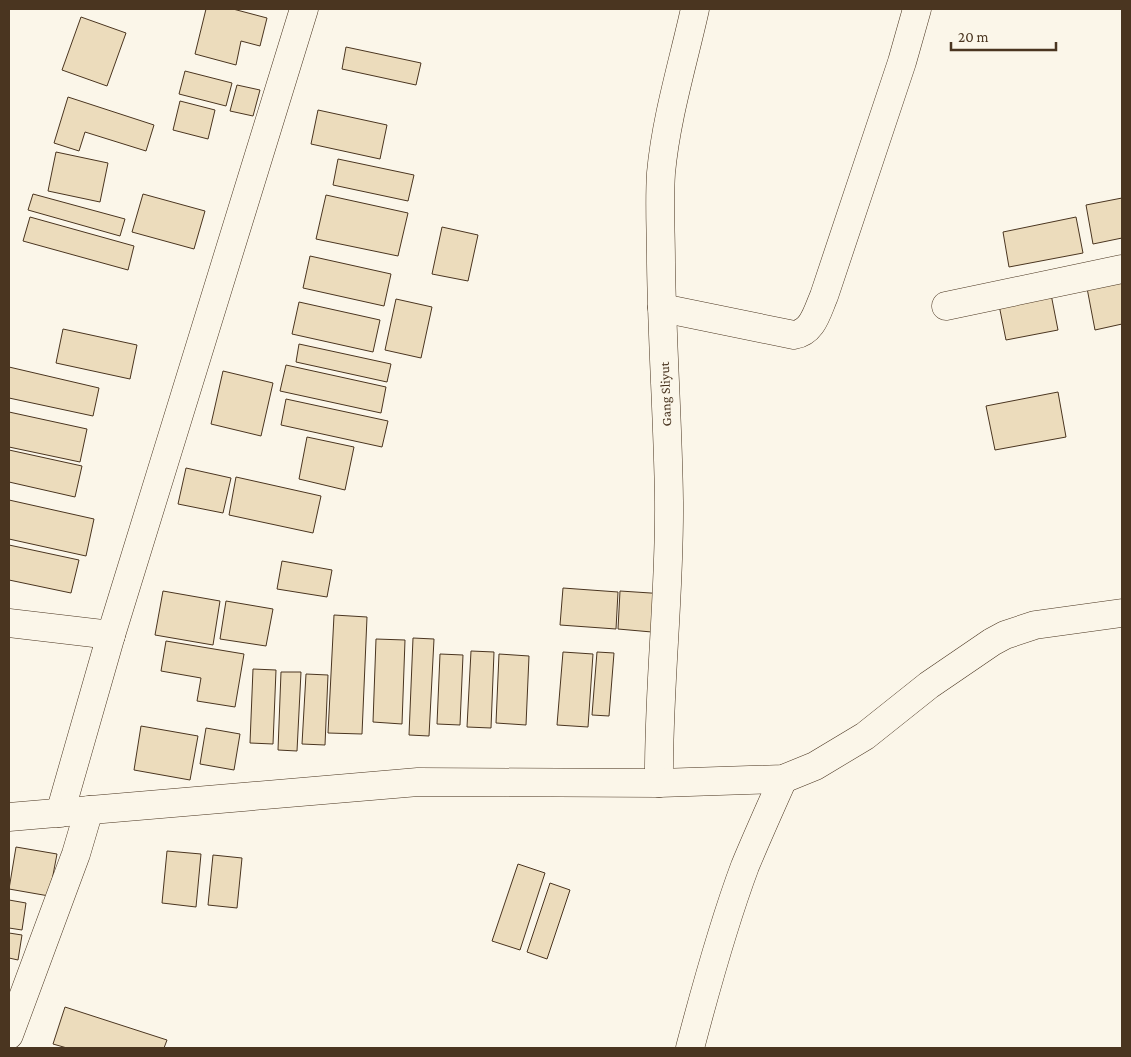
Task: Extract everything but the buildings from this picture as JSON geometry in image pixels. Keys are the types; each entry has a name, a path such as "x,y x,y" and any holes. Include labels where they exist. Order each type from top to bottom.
{"street":[{"path":"60,813 111,635 304,9"},
{"name":"Gang Sliyut","path":"659,783 659,727 669,552 662,308 661,175 671,111 695,9"},
{"path":"662,308 794,336 808,330 824,296 902,62 917,9"},
{"path":"946,306 1122,269"},
{"path":"9,817 60,813 87,818 418,782 659,783 760,780 814,766 865,736 929,685 1005,634 1035,625 1122,613"},
{"path":"9,623 111,635"},
{"path":"690,1048 704,994 735,895 758,835 760,780"},
{"path":"9,1035 76,854 87,818"}]}
